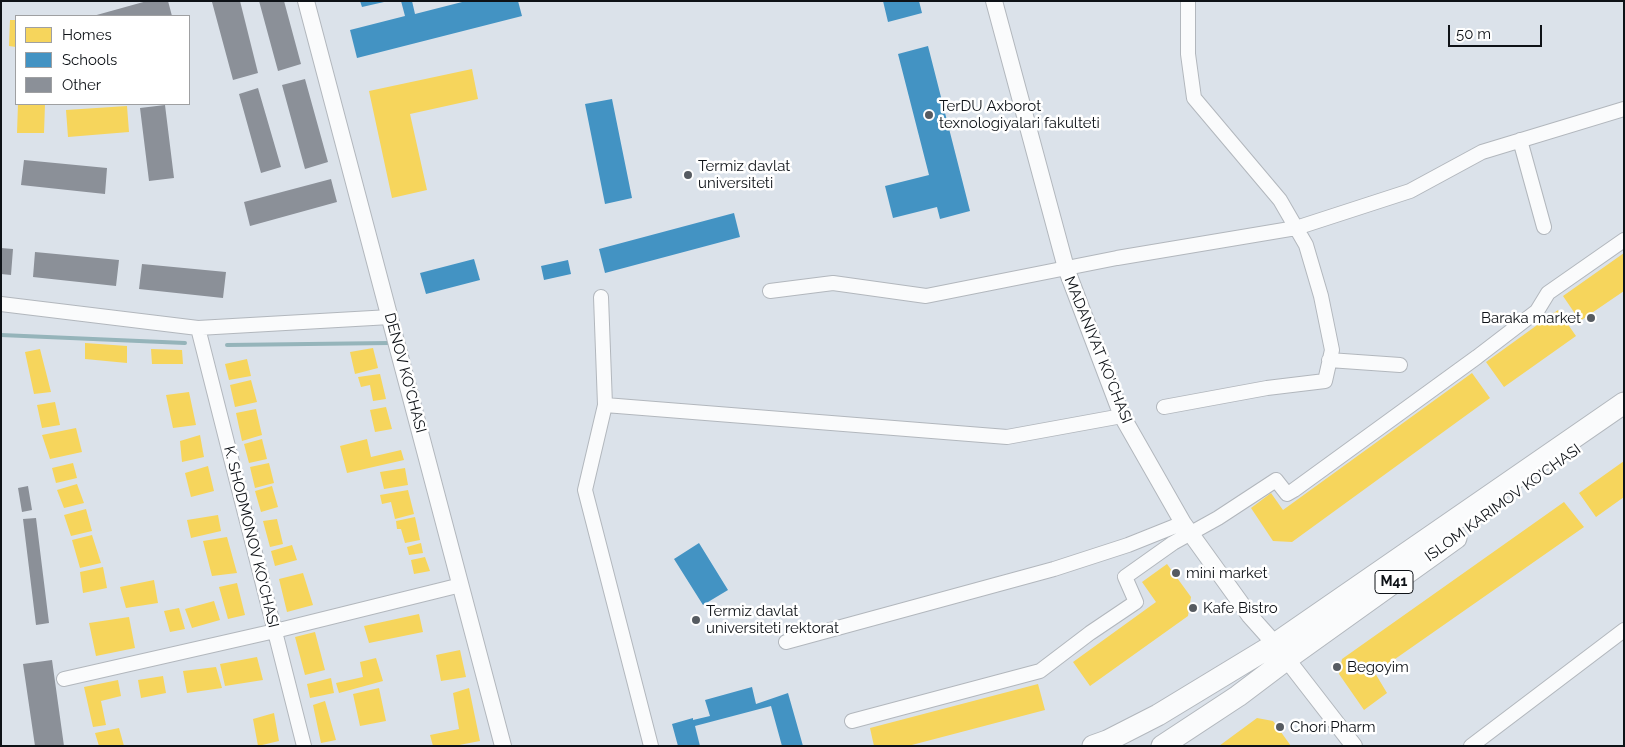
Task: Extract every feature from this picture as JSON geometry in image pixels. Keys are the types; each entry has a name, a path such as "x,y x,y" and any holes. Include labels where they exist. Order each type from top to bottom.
{"main road":[{"name":"ISLOM KARIMOV KO'CHASI","path":"1162,746 1245,691 1281,652 1624,404"},
{"name":"ISLOM KARIMOV KO'CHASI","path":"1094,746 1281,652 1624,416"}],"street":[{"name":"DENOV KO'CHASI","path":"306,1 502,746"},
{"name":"MADANIYAT KO'CHASI","path":"994,1 1066,268 1122,416 1186,528 1250,616 1281,652 1354,746"},
{"path":"1164,408 1267,388 1325,381 1332,350 1321,296 1306,245 1280,200 1194,98 1188,54 1188,1"},
{"path":"770,291 833,283 926,296 1135,255 1296,228 1410,190 1482,152 1624,109"},
{"path":"1520,140 1544,227"},
{"path":"786,642 1054,569 1218,518 1276,480 1288,494 1477,357 1537,311 1548,293 1624,240"},
{"path":"601,297 605,405 585,490 651,746"},
{"path":"1,304 198,328 390,317"},
{"name":"K. SHODMONOV KO'CHASI","path":"198,328 304,746"},
{"path":"1330,360 1400,364"},
{"path":"605,405 1007,437 1122,416"},
{"path":"852,721 1040,671 1090,633 1136,602 1125,577 1186,528"},
{"path":"64,679 461,586"},
{"path":"1471,746 1624,630"}],"building: Homes":[{"path":"10,20 15,20 15,47 9,46"},
{"path":"472,69 478,99 410,114 427,190 392,198 369,91"},
{"path":"18,105 45,105 44,133 17,133"},
{"path":"127,106 129,132 68,137 66,110"},
{"path":"1624,253 1624,291 1580,321 1563,296"},
{"path":"1558,310 1576,336 1504,387 1486,362"},
{"path":"85,343 127,346 127,363 85,359"},
{"path":"373,348 378,368 355,374 350,352"},
{"path":"40,349 51,392 34,394 25,352"},
{"path":"151,349 182,350 183,364 152,364"},
{"path":"247,359 251,376 229,380 225,364"},
{"path":"1472,373 1490,398 1292,542 1273,541 1251,508 1271,493 1283,510"},
{"path":"380,374 386,399 373,401 370,385 361,387 358,377"},
{"path":"251,380 257,402 235,407 230,385"},
{"path":"189,392 196,425 173,428 166,395"},
{"path":"55,402 60,425 42,428 37,405"},
{"path":"386,407 392,429 375,432 370,410"},
{"path":"256,409 262,435 242,441 236,413"},
{"path":"76,428 82,452 50,459 42,435"},
{"path":"200,435 204,457 182,462 180,441"},
{"path":"262,439 267,459 249,463 244,444"},
{"path":"367,439 371,457 401,450 404,460 347,473 340,446"},
{"path":"1624,461 1624,497 1596,517 1579,493"},
{"path":"73,463 77,478 56,483 52,468"},
{"path":"269,463 274,483 255,488 250,467"},
{"path":"208,466 214,491 191,497 185,473"},
{"path":"405,468 408,485 384,489 380,472"},
{"path":"77,484 84,503 64,508 57,490"},
{"path":"272,486 278,507 261,512 255,491"},
{"path":"408,490 414,514 395,519 391,502 382,504 380,495"},
{"path":"1564,502 1584,527 1375,673 1387,693 1364,710 1339,674 1342,659"},
{"path":"86,509 92,531 71,536 64,515"},
{"path":"218,515 221,531 191,538 187,520"},
{"path":"415,517 420,540 405,543 401,529 397,529 396,521"},
{"path":"277,519 283,544 270,547 263,521"},
{"path":"92,535 101,563 80,568 72,540"},
{"path":"227,537 237,573 212,576 203,541"},
{"path":"421,543 423,553 409,555 407,547"},
{"path":"292,545 297,560 275,566 271,551"},
{"path":"425,557 430,571 414,574 411,560"},
{"path":"1167,564 1191,597 1188,616 1090,686 1073,662 1156,602 1142,582"},
{"path":"103,567 107,588 83,593 80,572"},
{"path":"303,573 313,605 287,612 279,579"},
{"path":"154,580 158,603 126,608 120,587"},
{"path":"237,583 245,615 228,619 219,587"},
{"path":"214,601 220,620 192,628 185,609"},
{"path":"179,608 185,629 170,632 164,611"},
{"path":"419,614 423,632 369,643 364,626"},
{"path":"129,617 135,648 96,656 89,623"},
{"path":"315,632 325,670 305,675 295,637"},
{"path":"460,650 466,677 441,681 436,655"},
{"path":"257,657 263,680 225,686 220,664"},
{"path":"376,658 383,681 339,693 336,683 363,677 360,662"},
{"path":"216,667 222,688 187,693 183,671"},
{"path":"163,676 166,693 141,698 138,680"},
{"path":"331,678 334,693 310,698 307,684"},
{"path":"118,680 121,696 101,701 106,725 93,727 84,687"},
{"path":"1038,684 1045,710 908,746 874,746 870,728"},
{"path":"379,688 386,721 360,726 353,694"},
{"path":"469,688 480,741 454,746 433,746 430,735 459,729 453,693"},
{"path":"325,701 336,740 321,743 313,705"},
{"path":"274,713 279,741 258,746 253,719"},
{"path":"1257,718 1273,721 1291,746 1219,746"},
{"path":"119,728 124,746 99,746 95,733"}],"building: Schools":[{"path":"360,1 384,1 384,2 362,7"},
{"path":"401,1 412,1 415,14 466,1 518,1 522,16 357,58 350,30 405,16"},
{"path":"883,1 919,1 922,13 888,22"},
{"name":"TerDU Axborot texnologiyalari fakulteti","path":"928,46 970,211 940,219 937,207 893,218 885,186 929,175 898,54"},
{"path":"612,99 632,198 605,204 585,104"},
{"path":"734,213 740,237 605,273 599,249"},
{"path":"474,259 480,280 426,294 420,273"},
{"path":"568,260 571,274 544,280 541,266"},
{"path":"699,543 728,590 703,605 674,559"},
{"path":"752,687 756,704 788,693 803,746 782,746 771,706 695,726 700,746 678,746 672,724 693,718 693,720 710,716 705,700"}],"building: Other":[{"path":"147,1 168,1 172,15 97,15"},
{"path":"240,1 258,73 233,80 212,2"},
{"path":"259,1 284,1 301,64 278,71"},
{"path":"305,79 328,162 305,169 282,85"},
{"path":"258,88 281,167 261,173 239,94"},
{"path":"165,105 174,178 149,181 140,108"},
{"path":"24,160 107,168 105,194 21,185"},
{"path":"331,179 337,202 250,226 244,202"},
{"path":"1,248 13,249 11,275 1,274"},
{"path":"35,252 119,260 116,286 33,277"},
{"path":"142,264 226,272 223,298 139,289"},
{"path":"28,486 32,510 22,512 18,488"},
{"path":"36,518 49,623 36,625 23,519"},
{"path":"52,660 64,746 35,746 23,664"}],"waterway":[{"path":"1,335 185,343"},
{"path":"227,345 389,343"}],"place":[{"name":"TerDU Axborot texnologiyalari fakulteti","path":"929,115"},
{"name":"Termiz davlat universiteti","path":"688,175"},
{"name":"Baraka market","path":"1591,318"},
{"name":"mini market","path":"1176,573"},
{"name":"Kafe Bistro","path":"1193,608"},
{"name":"Termiz davlat universiteti rektorat","path":"696,620"},
{"name":"Begoyim","path":"1337,667"},
{"name":"Chori Pharm","path":"1280,727"}]}
